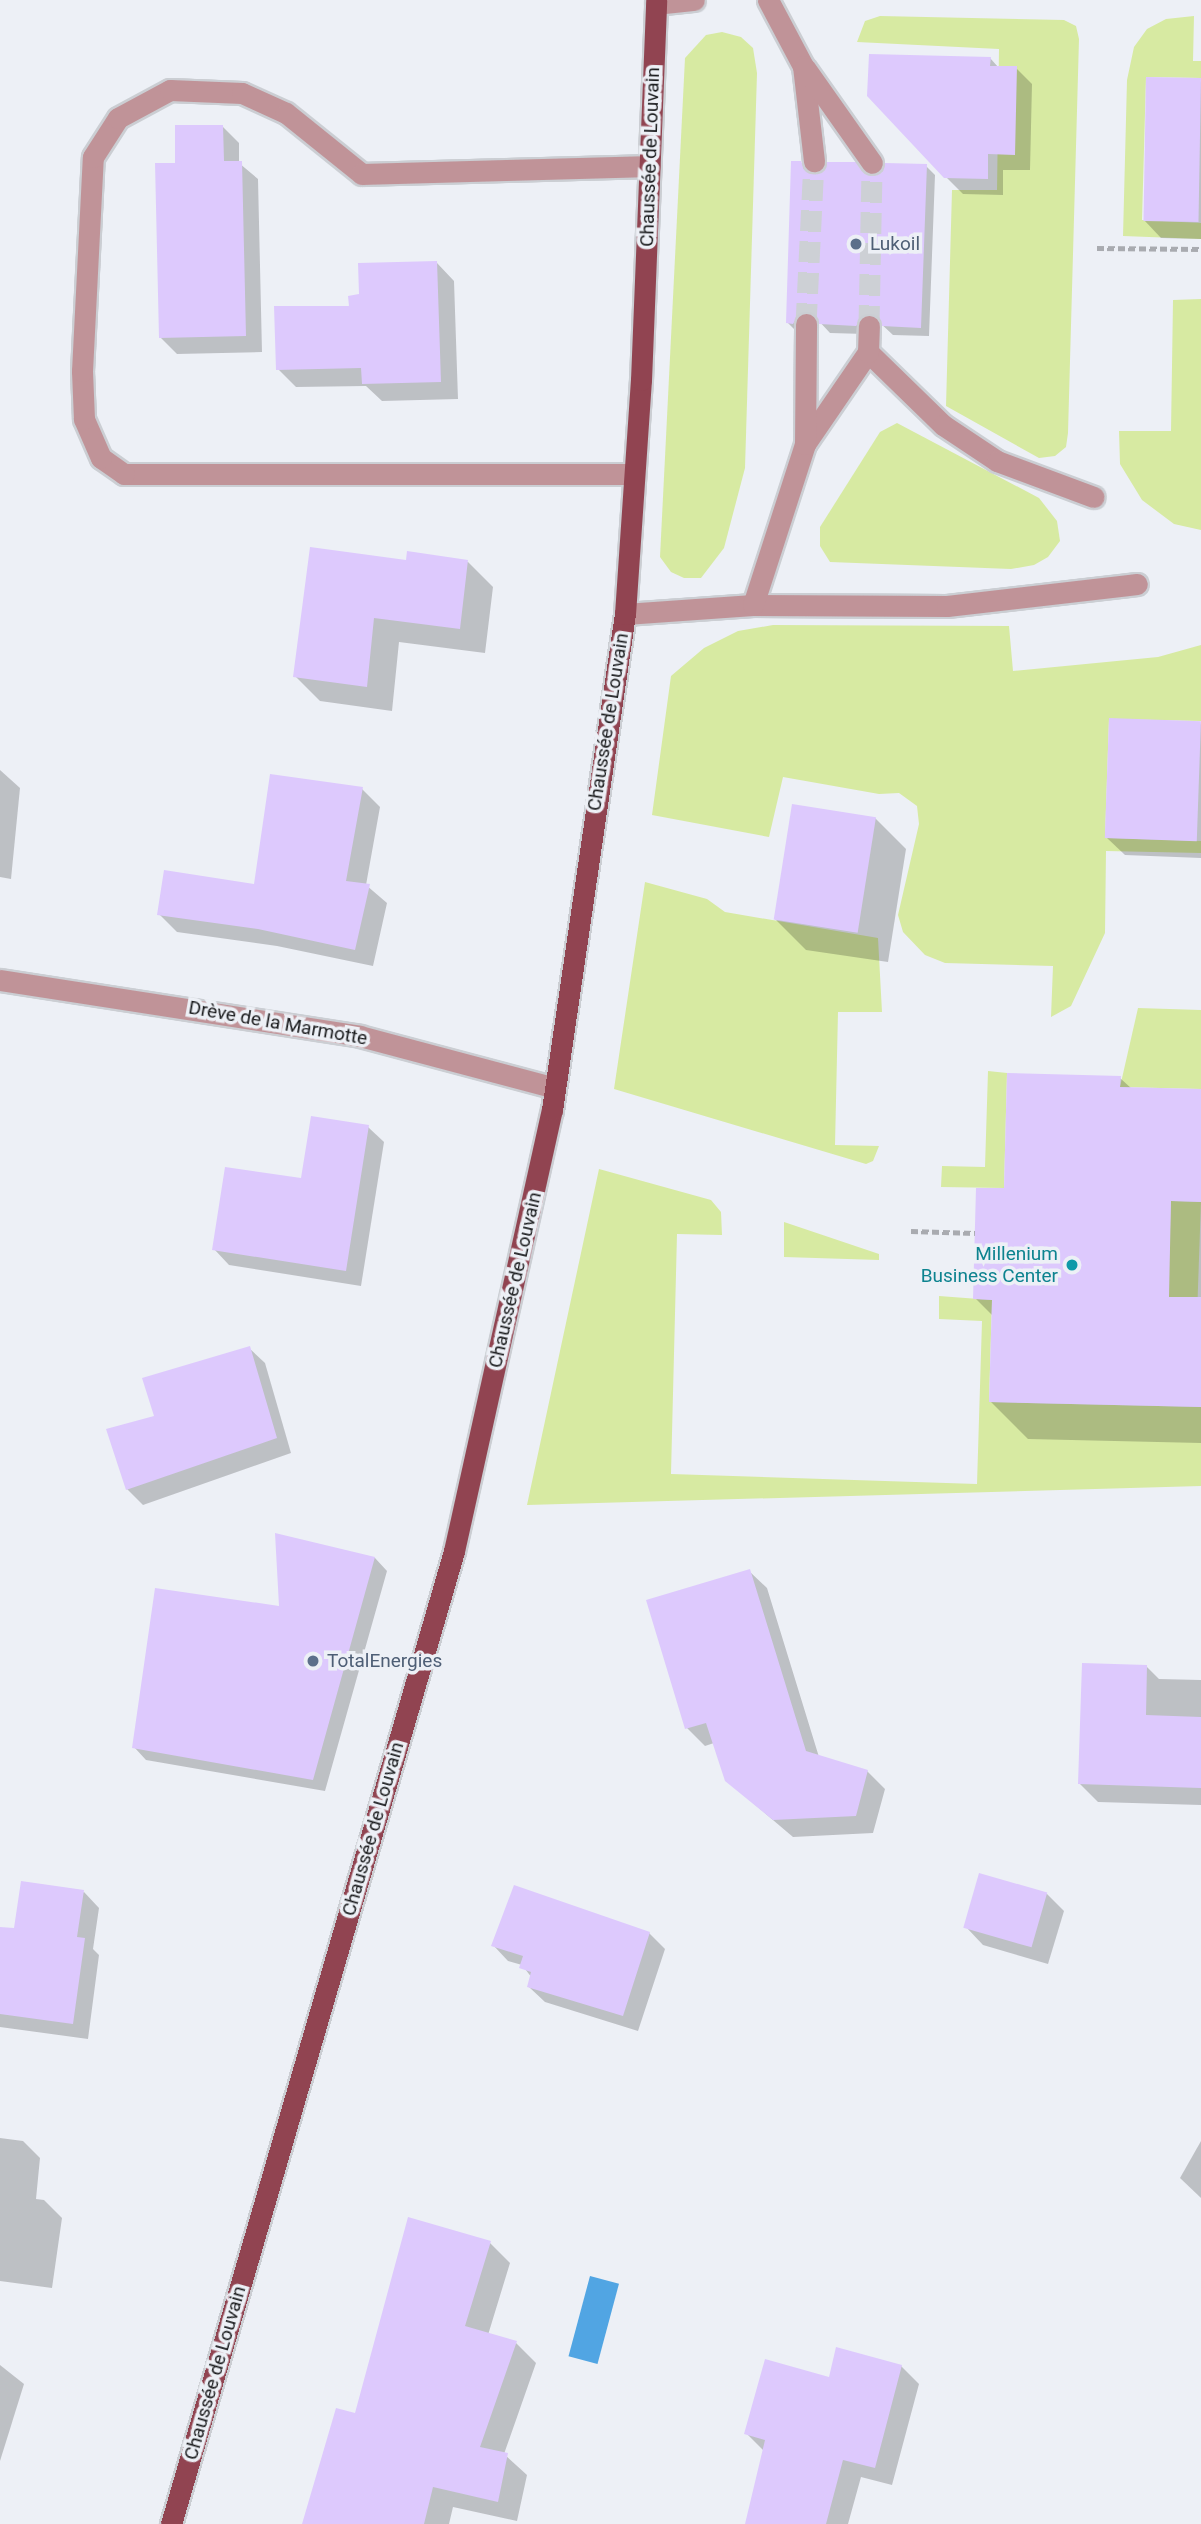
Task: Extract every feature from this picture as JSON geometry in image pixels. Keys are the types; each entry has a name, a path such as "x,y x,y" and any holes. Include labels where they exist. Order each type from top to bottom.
{"main road":[{"name":"Chaussée de Louvain","path":"172,2524 454,1550 552,1110 552,1087 625,614 650,166 656,2"}],"street":[{"path":"656,2 694,0"},
{"path":"768,0 803,66 872,163"},
{"path":"803,66 814,161"},
{"path":"634,474 124,474 101,458 84,419 84,331 93,158 118,118 170,90 242,93 286,113 362,174 650,166"},
{"path":"805,444 806,324"},
{"path":"754,605 805,444 868,352 869,326"},
{"path":"868,352 943,425 997,461 1094,497"},
{"path":"625,614 754,605 947,606 1137,584"},
{"name":"Drève de la Marmotte","path":"0,980 360,1036 552,1087"}],"path":[{"path":"1097,248 1201,249"},
{"path":"911,1231 975,1233"}],"green space":[{"path":"880,16 1064,20 1076,26 1079,39 1068,433 1066,447 1055,456 1039,458 946,406 952,190 997,190 999,49 857,42 865,21"},
{"path":"1194,16 1193,61 1201,61 1201,78 1146,77 1142,220 1201,223 1201,239 1123,236 1127,80 1134,47 1147,29 1166,19"},
{"path":"722,32 741,37 753,48 757,73 745,468 724,548 701,578 684,578 671,572 660,557 685,58 706,35"},
{"path":"1201,299 1201,530 1174,524 1142,500 1120,464 1119,431 1171,431 1173,300"},
{"path":"897,423 1039,498 1057,521 1060,541 1048,557 1034,565 1011,569 830,562 820,546 820,527 880,432"},
{"path":"773,625 1009,626 1013,671 1158,657 1201,645 1201,721 1109,719 1105,838 1201,841 1201,853 1106,851 1105,933 1071,1006 1051,1017 1053,966 945,963 925,955 903,932 898,915 919,824 917,806 899,793 879,794 783,777 769,837 652,815 671,676 704,648 738,631"},
{"path":"645,882 707,899 725,912 878,938 882,1012 838,1012 835,1145 879,1146 873,1161 866,1164 614,1089"},
{"path":"1138,1008 1201,1010 1201,1089 1120,1087"},
{"path":"988,1071 1007,1073 1004,1188 941,1187 942,1166 985,1167"},
{"path":"599,1169 711,1200 721,1212 722,1235 677,1234 671,1474 977,1484 982,1321 939,1319 939,1296 992,1300 989,1402 1201,1407 1201,1486 527,1505"},
{"path":"1171,1201 1201,1202 1198,1298 1168,1297"},
{"path":"784,1222 879,1254 879,1260 784,1257"}],"water":[{"path":"590,2276 619,2284 597,2364 569,2356"}],"building":[{"path":"869,54 991,57 990,66 1017,66 1015,155 988,154 988,179 944,178 867,96"},
{"path":"1146,77 1201,78 1198,222 1143,221"},
{"path":"175,125 223,125 224,161 242,161 246,336 159,338 155,163 175,163"},
{"name":"Lukoil","path":"791,161 801,161 804,169 815,174 827,162 856,162 872,176 880,173 885,163 927,164 921,328 882,326 877,315 869,313 856,326 819,324 807,311 799,313 793,324 786,323"},
{"path":"437,261 441,382 362,384 361,368 276,370 274,306 349,306 348,296 359,294 358,263"},
{"path":"310,547 406,560 407,551 468,560 460,629 374,618 367,687 293,677"},
{"path":"1109,718 1201,721 1197,841 1105,838"},
{"path":"270,774 363,787 346,881 370,884 355,950 258,929 157,915 164,870 254,884"},
{"path":"792,804 876,817 858,933 774,920"},
{"name":"Millenium Business Center","path":"1007,1073 1121,1076 1120,1087 1201,1089 1201,1202 1171,1201 1169,1297 1201,1297 1201,1407 989,1402 992,1300 973,1299 976,1188 1004,1188"},
{"path":"311,1116 369,1125 346,1271 212,1250 225,1167 301,1178"},
{"path":"250,1346 277,1438 126,1490 106,1429 154,1416 142,1378"},
{"path":"275,1533 375,1557 313,1780 132,1748 155,1588 279,1606"},
{"path":"750,1569 806,1751 868,1770 856,1816 773,1820 725,1781 706,1723 685,1729 646,1600"},
{"path":"1082,1663 1147,1665 1146,1715 1201,1717 1201,1788 1078,1784"},
{"path":"979,1873 1047,1893 1032,1947 963,1928"},
{"path":"21,1881 84,1890 77,1937 85,1938 73,2024 0,2014 0,1927 14,1928"},
{"path":"514,1885 650,1932 623,2016 527,1987 531,1972 519,1968 523,1956 491,1946"},
{"path":"408,2217 491,2241 465,2326 517,2341 480,2447 508,2453 498,2502 433,2487 424,2524 302,2524 336,2408 355,2413"},
{"path":"836,2347 902,2365 875,2468 843,2460 826,2524 745,2524 765,2440 744,2434 765,2359 829,2377"}],"tunnel":[{"path":"806,324 814,161"},
{"path":"869,326 872,163"}],"place":[{"name":"Lukoil","path":"856,244"},
{"name":"Millenium Business Center","path":"1072,1265"},
{"name":"TotalEnergies","path":"313,1661"}]}
